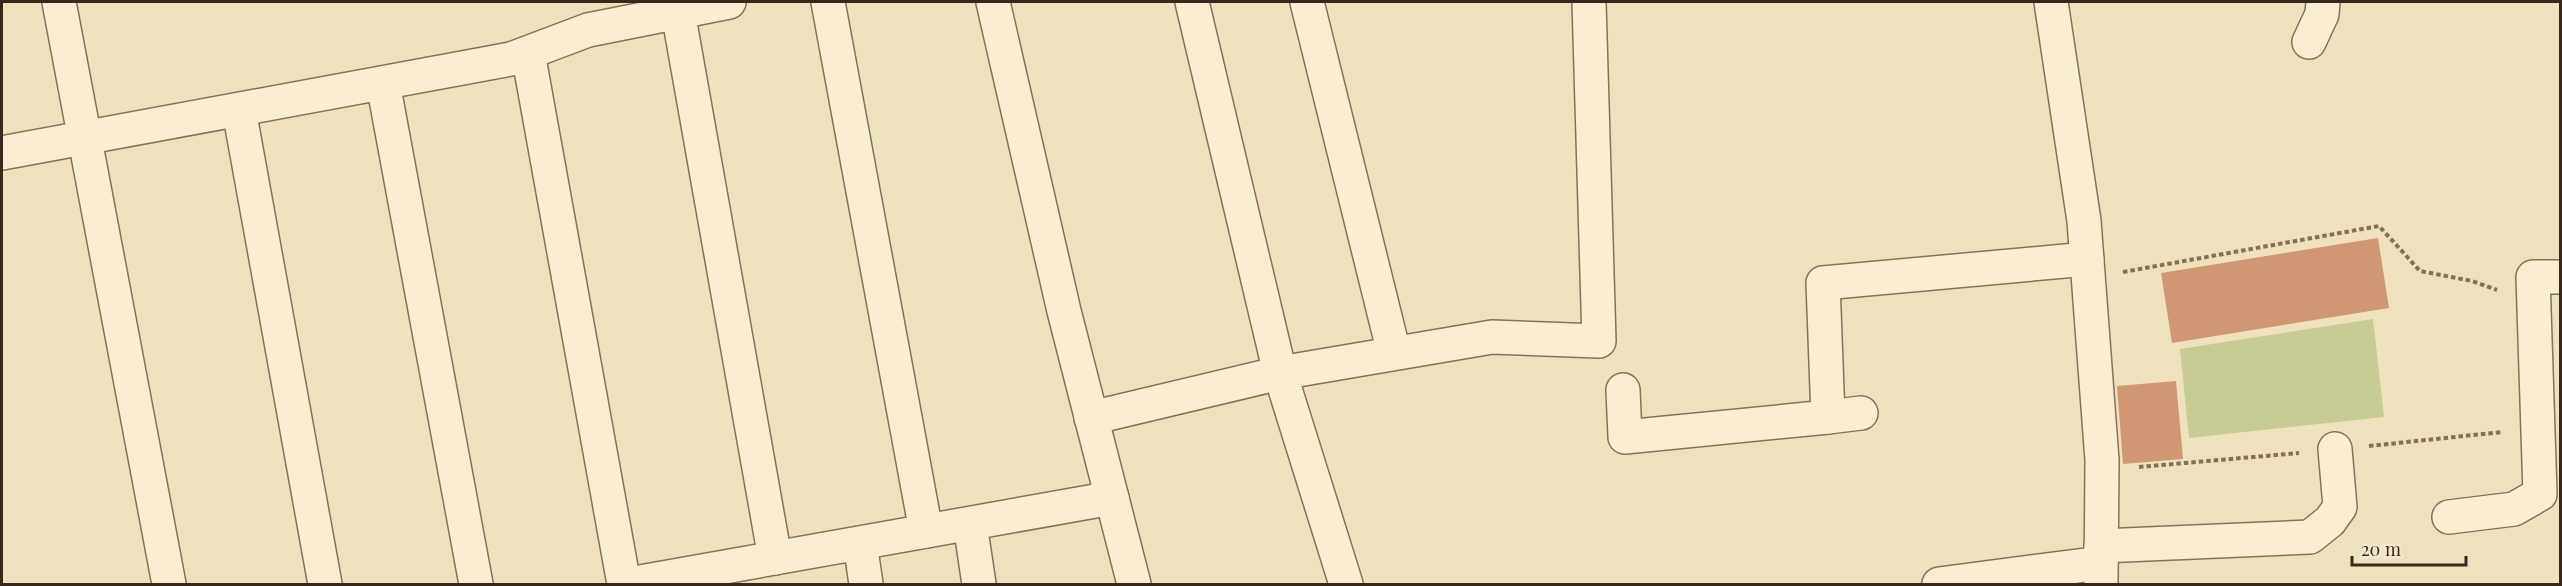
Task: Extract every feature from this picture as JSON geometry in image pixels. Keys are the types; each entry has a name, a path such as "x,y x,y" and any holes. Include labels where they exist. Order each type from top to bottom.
{"street":[{"path":"59,2 169,585"},
{"path":"828,2 926,531"},
{"path":"993,2 1064,311 1134,585"},
{"path":"1192,2 1280,373 1346,585"},
{"path":"1307,2 1394,353"},
{"path":"1091,418 1280,373 1492,337 1599,341 1589,2"},
{"path":"2052,2 2084,221 2102,460 2101,565"},
{"path":"2309,42 2322,14 2323,2"},
{"path":"2,153 511,59 588,30 700,6 757,569"},
{"path":"528,53 629,584 757,569 860,543 1112,498"},
{"path":"383,83 476,585"},
{"path":"238,110 325,585"},
{"path":"1828,417 1823,283 2088,269"},
{"path":"2449,517 2514,509 2540,494 2534,277 2560,277"},
{"path":"1623,390 1625,437 1861,413"},
{"path":"1939,585 2310,537 2330,521 2340,507 2335,449"},
{"path":"970,524 979,585"},
{"path":"860,543 866,585"}],"path":[{"path":"2088,269 2379,226 2420,272 2472,281 2534,304"}],"green space":[{"path":"2373,319 2384,417 2189,438 2180,349"}],"building":[{"path":"2378,238 2389,308 2172,343 2161,273"},
{"path":"2176,381 2183,459 2123,464 2117,386"}]}
